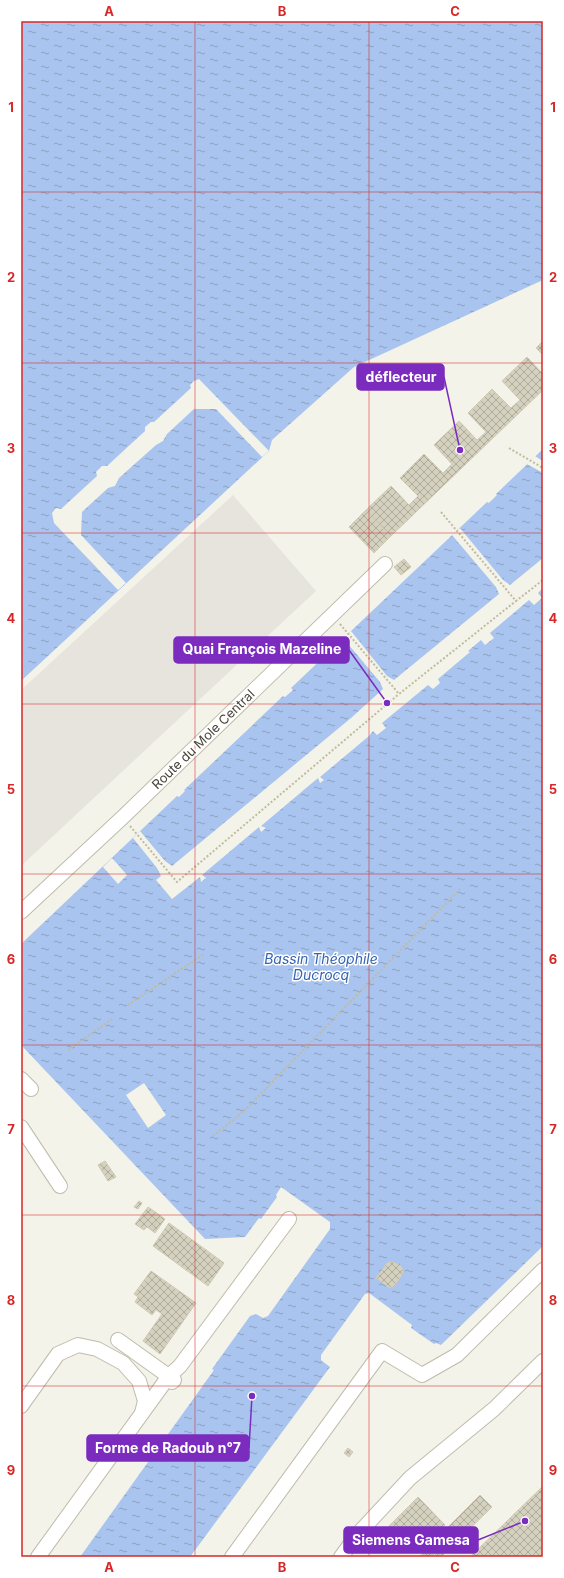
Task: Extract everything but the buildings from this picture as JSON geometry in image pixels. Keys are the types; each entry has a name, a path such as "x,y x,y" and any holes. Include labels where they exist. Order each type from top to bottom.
{"lane":[{"name":"Route du Mole Central","path":"21,912 122,818 384,564"},
{"path":"21,1079 31,1089 21,1083"},
{"path":"21,1127 60,1186"},
{"path":"45,1557 169,1379 289,1219"},
{"path":"232,1557 382,1351 422,1375 457,1355 543,1270"},
{"path":"116,1342 169,1379"},
{"path":"21,1406 58,1354 78,1345 97,1348 123,1363 139,1381 145,1401 142,1417 38,1557"},
{"path":"341,1557 357,1535 410,1478 494,1409 543,1361"}],"path":[{"path":"509,448 543,468"},
{"path":"441,512 516,601"},
{"path":"135,832 177,882 399,694 543,580"},
{"path":"344,629 399,694"},
{"path":"213,1136 245,1110 461,888"},
{"path":"128,1005 204,954"},
{"path":"68,1050 112,1019"}],"shaded area":[{"path":"233,495 316,591 21,866 21,690"}],"water":[{"path":"21,21 543,21 543,280 354,367 272,440 269,451 21,681"},
{"name":"Bassin Théophile Ducrocq","path":"543,449 543,1246 441,1345 436,1343 434,1344 411,1328 412,1325 369,1293 365,1294 321,1355 321,1360 330,1367 190,1557 80,1557 214,1370 212,1369 250,1316 256,1314 263,1318 268,1316 330,1229 330,1222 281,1187 276,1195 277,1197 261,1219 259,1218 245,1237 205,1239 21,1045 21,944 177,796 179,797 185,791 184,790 283,696 285,697 293,690 291,688 487,502 489,503 497,495 496,494"}],"pier":[{"path":"199,379 269,451 262,457 216,409 194,409 167,434 163,441 156,445 119,478 115,486 108,488 82,512 81,535 126,583 118,590 54,523 52,513 56,508 61,509 97,476 96,472 102,466 107,466 145,431 145,427 151,422 154,422 191,388 190,385 194,381"},
{"path":"535,456 543,461 543,473 527,464"},
{"path":"460,528 503,580 510,585 543,558 543,588 538,593 542,598 534,605 529,600 490,633 494,638 485,645 481,640 468,651 470,652 438,679 440,683 433,689 428,685 382,723 386,728 377,735 373,731 320,777 324,780 320,783 318,778 261,826 266,828 261,832 259,827 202,875 206,878 201,882 200,877 172,899 156,880 161,876 157,868 133,838 140,831 165,861 172,866 351,718 383,689 380,682 343,638 351,631 387,676 394,680 499,594 496,587 452,535"},
{"path":"112,858 127,875 118,884 103,867"},
{"path":"144,1083 166,1115 148,1128 126,1095"}],"place":[{"name":"déflecteur","path":"460,450"},
{"name":"Quai François Mazeline","path":"387,703"},
{"name":"Forme de Radoub n°7","path":"252,1396"},
{"name":"Siemens Gamesa","path":"525,1521"}]}
